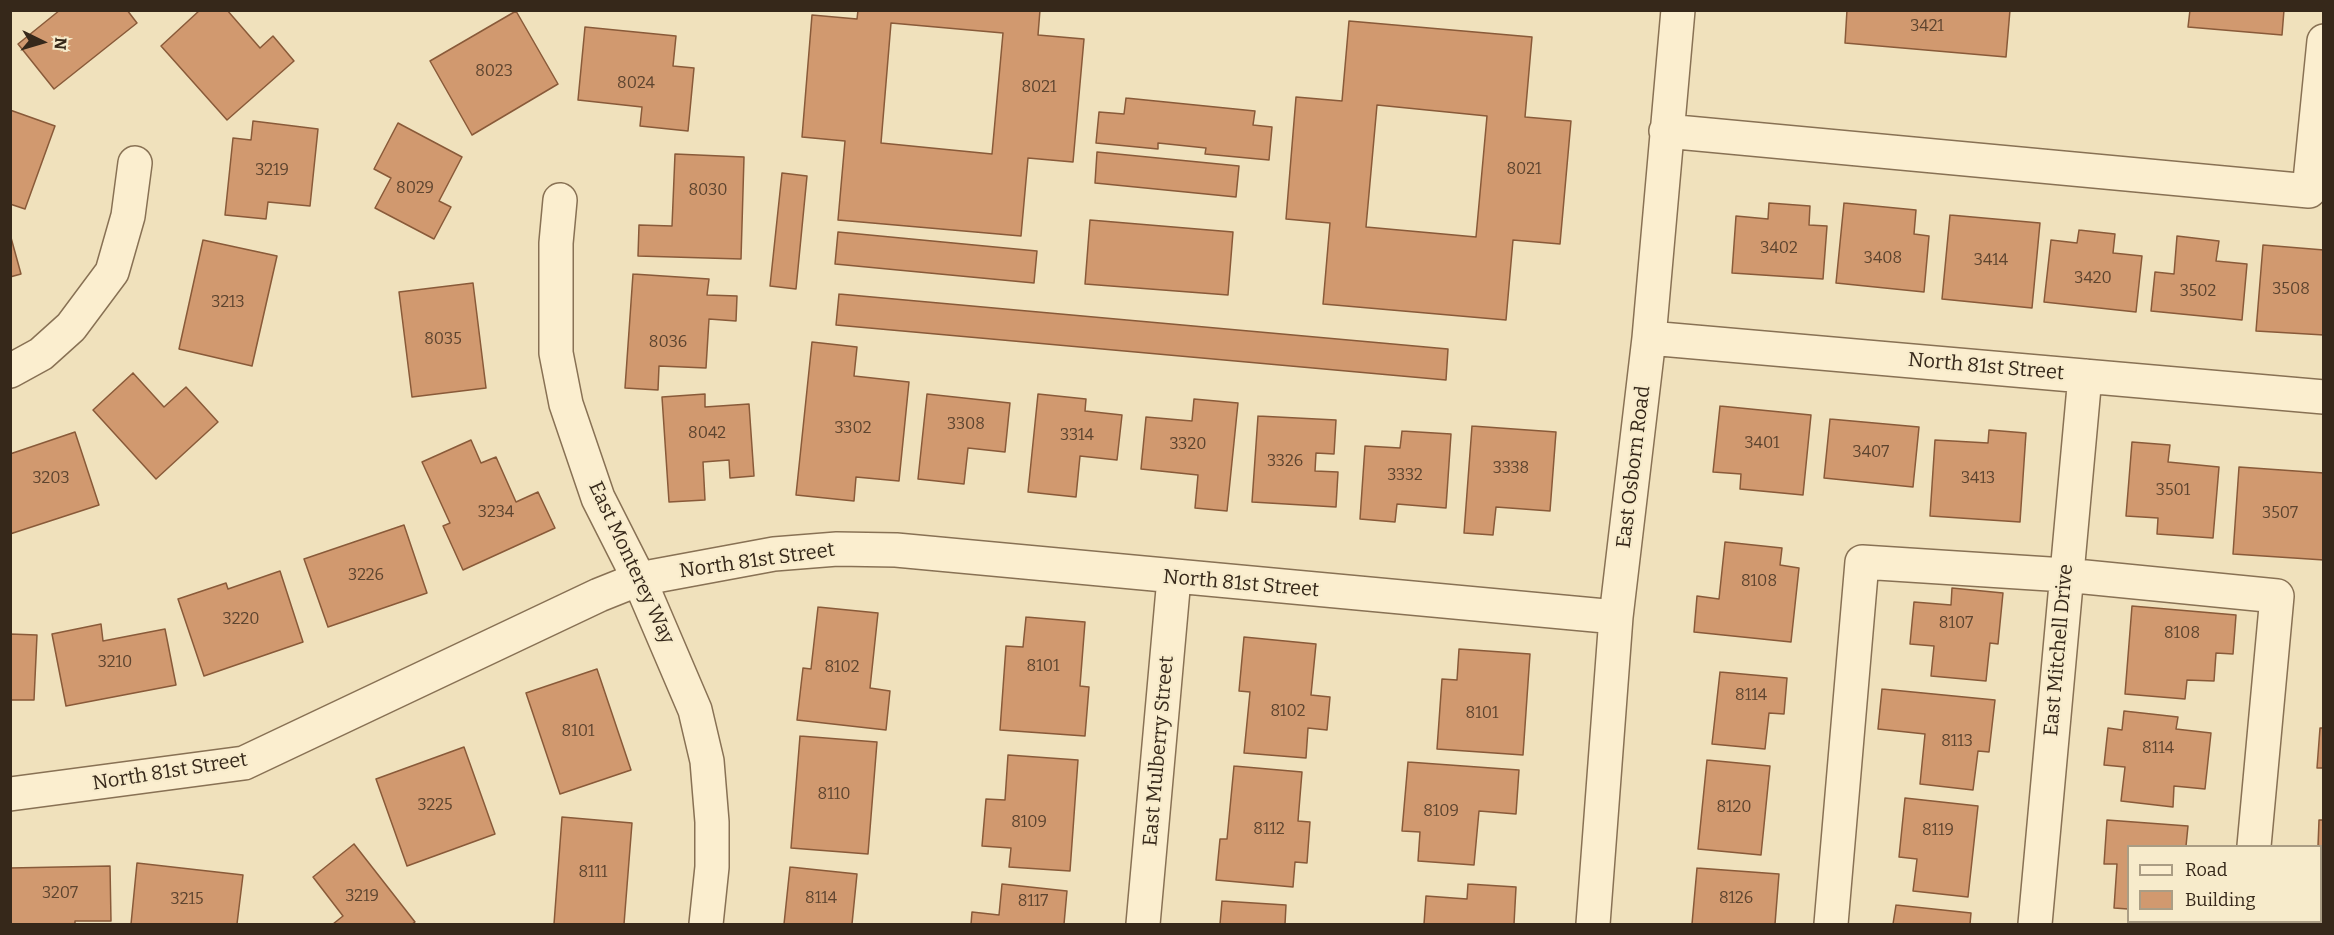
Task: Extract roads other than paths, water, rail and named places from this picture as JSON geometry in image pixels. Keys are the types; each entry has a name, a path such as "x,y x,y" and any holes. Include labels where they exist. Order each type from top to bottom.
{"street":[{"name":"East Osborn Road","path":"1593,924 1616,617 1649,338 1678,10"},
{"path":"1666,131 2309,191 2324,41"},
{"path":"10,371 41,354 71,327 112,272 128,216 135,163"},
{"name":"East Monterey Way","path":"560,200 556,243 556,353 566,404 598,498 639,579 695,710 707,761 712,822 712,867 706,924"},
{"name":"North 81st Street","path":"1649,338 2324,397"},
{"name":"East Mitchell Drive","path":"2035,924 2065,575 2085,376"},
{"name":"North 81st Street","path":"10,794 244,763 598,595 639,579 774,554 837,549 896,550 1174,578 1616,617"},
{"path":"1831,924 1862,561 2065,575 2277,596 2254,845"},
{"name":"East Mulberry Street","path":"1143,924 1174,578"}]}
